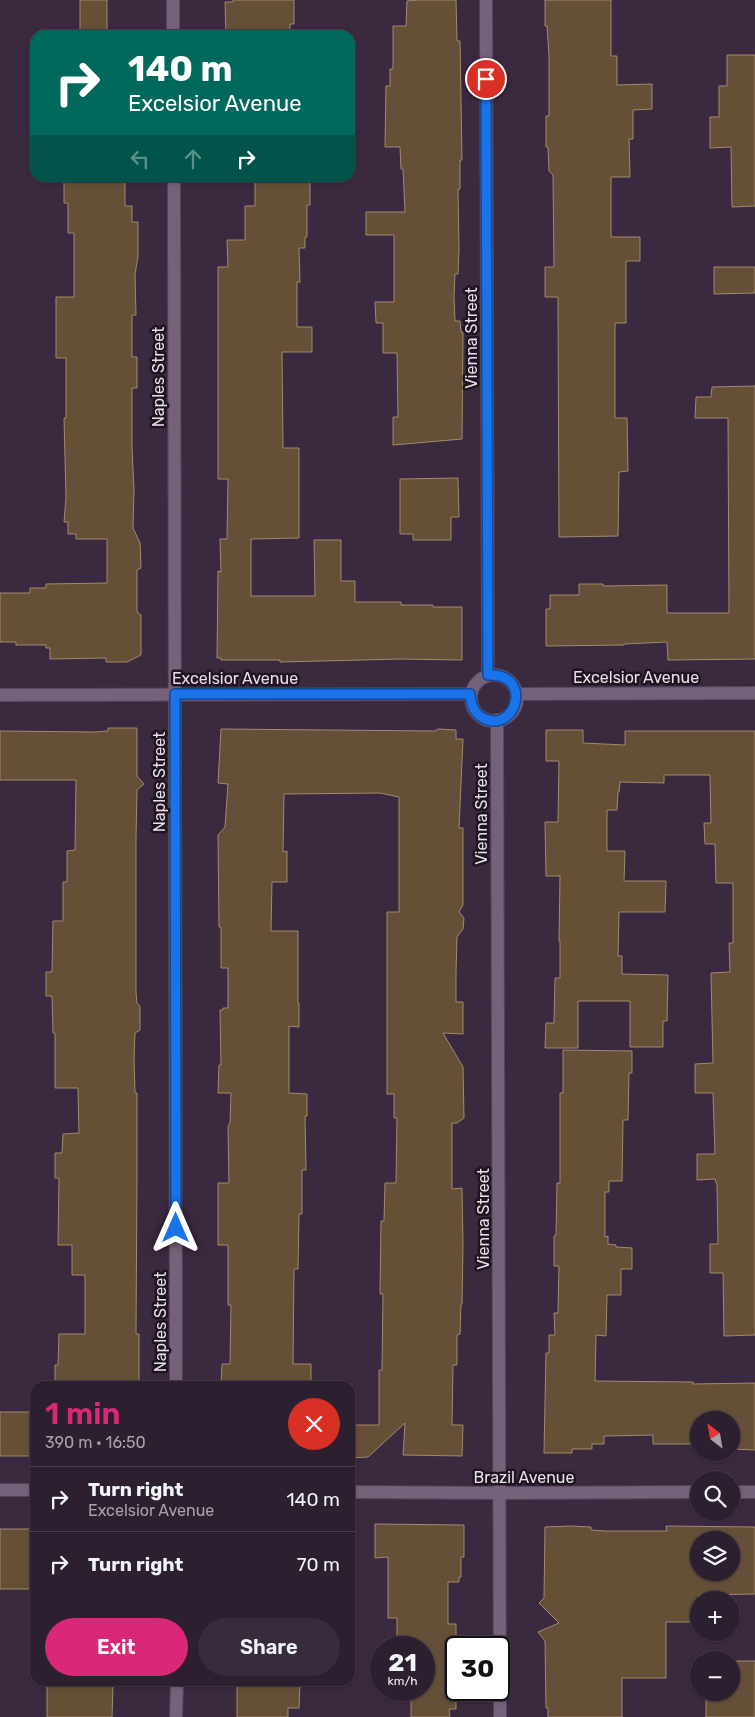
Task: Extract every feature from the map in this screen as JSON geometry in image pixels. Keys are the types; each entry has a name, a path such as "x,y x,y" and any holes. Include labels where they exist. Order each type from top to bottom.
{"street":[{"path":"173,0 174,30"},
{"name":"Vienna Street","path":"486,0 488,675"},
{"name":"Naples Street","path":"174,182 176,1381"},
{"path":"488,675 498,675 506,678 513,685 516,694 516,701 510,714 497,720 488,720 480,717 471,703 470,694 474,685 488,675"},
{"name":"Excelsior Avenue","path":"516,694 755,693"},
{"name":"Excelsior Avenue","path":"0,695 470,694"},
{"name":"Vienna Street","path":"497,720 500,1717"},
{"path":"0,1490 30,1490"},
{"name":"Brazil Avenue","path":"355,1492 500,1494 690,1492"},
{"path":"740,1492 755,1492"},
{"path":"176,1686 176,1717"}],"building":[{"path":"80,0 107,0 107,30 80,30"},
{"path":"233,0 294,0 294,24 290,24 290,30 226,30 225,2 233,2"},
{"path":"456,0 457,41 460,41 462,160 460,160 460,189 458,189 458,274 455,274 454,297 455,321 460,321 461,332 463,332 462,439 393,445 393,417 398,417 397,353 383,353 383,323 376,323 375,302 394,302 394,235 366,235 366,212 405,212 400,147 385,147 386,86 390,86 390,69 393,69 393,26 406,26 407,1"},
{"path":"545,0 611,0 611,56 617,56 617,85 652,84 652,109 633,110 633,139 629,139 630,177 611,177 611,237 640,237 640,261 626,261 626,323 615,323 615,418 627,418 628,471 619,472 618,536 559,537 558,297 545,297 545,267 554,267 553,175 549,171 548,147 546,147 546,116 549,116 549,56 547,26 545,26"},
{"path":"727,55 755,55 755,206 732,207 731,147 710,148 710,117 719,117 719,86 727,86"},
{"path":"64,182 125,182 125,206 132,206 132,222 138,222 138,256 135,275 136,315 132,315 132,357 137,357 137,388 132,388 132,448 133,528 140,543 141,568 137,570 137,612 141,615 141,655 127,662 106,662 106,658 50,659 50,648 46,648 46,645 16,645 16,642 0,642 0,593 30,593 30,588 46,588 46,584 107,583 107,539 76,539 76,534 68,534 68,522 64,522 66,498 64,418 66,418 66,358 56,358 56,297 74,297 74,233 68,233 68,203 64,203"},
{"path":"255,182 310,182 310,205 307,205 307,237 305,237 305,248 299,248 300,282 297,282 297,327 312,327 312,352 282,352 283,448 299,448 299,538 251,539 251,596 315,596 314,540 341,540 341,581 355,581 355,602 401,602 401,605 462,607 462,660 401,659 280,662 280,660 221,660 221,658 217,658 218,571 221,572 220,539 227,539 228,479 218,479 218,267 228,267 227,240 245,240 245,206 255,206"},
{"path":"714,267 755,267 755,293 714,294"},
{"path":"755,386 755,659 668,660 667,642 624,645 546,646 546,609 550,609 550,595 579,595 579,584 603,584 603,586 667,585 667,613 729,613 728,418 695,418 696,397 711,397 712,387"},
{"path":"458,478 459,517 451,517 451,540 413,540 413,534 400,534 400,479"},
{"path":"108,728 137,728 137,776 144,784 137,790 136,992 137,1003 140,1006 140,1030 135,1033 134,1059 135,1093 137,1093 136,1334 139,1334 139,1381 55,1381 55,1365 58,1365 59,1334 85,1334 85,1275 72,1275 72,1245 58,1245 59,1178 55,1178 55,1153 62,1153 63,1134 79,1133 78,1088 55,1088 55,1033 53,1033 52,996 46,996 46,972 52,972 53,921 63,921 63,882 67,882 67,851 75,850 76,780 0,780 0,731 108,731"},
{"path":"221,729 435,731 438,729 456,730 456,739 463,739 459,828 463,828 463,905 459,912 464,918 463,929 457,937 456,1002 463,1002 463,1034 443,1033 463,1067 464,1118 457,1123 452,1123 452,1189 462,1188 463,1244 460,1334 457,1335 457,1365 453,1365 452,1425 463,1425 462,1456 403,1455 405,1423 368,1457 355,1458 355,1425 379,1425 379,1370 382,1370 383,1294 380,1294 381,1221 384,1221 385,1183 396,1183 397,1118 394,1118 394,1094 387,1094 387,912 399,912 399,797 380,793 284,794 283,852 287,851 287,882 272,882 271,931 298,931 299,1027 289,1026 289,1093 307,1094 307,1116 305,1116 306,1170 302,1170 302,1214 299,1214 298,1269 294,1269 293,1364 311,1364 311,1381 221,1381 222,1364 230,1364 231,1305 228,1305 228,1245 218,1245 218,1183 229,1183 228,1126 230,1123 231,1093 218,1093 219,1065 221,1065 220,1010 228,1008 228,968 221,968 218,835 225,827 228,784 218,783"},
{"path":"546,730 583,730 583,743 625,745 625,731 755,731 755,1335 724,1336 723,1273 710,1273 710,1244 718,1244 717,1185 715,1179 697,1180 697,1154 715,1154 713,1093 695,1093 695,1064 713,1063 711,973 730,972 729,943 733,943 733,883 716,883 715,844 705,844 704,823 711,823 710,775 664,775 664,783 620,782 617,810 607,810 607,851 625,851 624,881 666,881 665,912 619,912 618,956 622,956 622,974 668,975 667,1021 663,1021 663,1047 630,1047 630,1001 578,1001 578,1048 545,1048 546,1023 554,1023 555,978 560,978 560,876 546,876 545,822 558,822 559,761 546,761"},
{"path":"563,1050 632,1051 632,1073 629,1073 628,1120 623,1120 622,1181 609,1181 609,1192 605,1192 605,1237 608,1236 608,1244 616,1245 616,1247 632,1248 632,1269 621,1269 621,1295 607,1295 606,1336 596,1335 595,1381 693,1382 693,1384 755,1383 755,1450 740,1449 740,1411 690,1411 690,1444 653,1444 653,1435 604,1436 604,1444 592,1444 592,1449 572,1449 572,1453 544,1453 546,1353 549,1353 549,1335 555,1335 554,1313 558,1313 559,1266 554,1266 554,1236 556,1235 557,1183 560,1183 560,1093 563,1093"},
{"path":"0,1412 30,1412 30,1456 0,1456"},
{"path":"375,1524 464,1525 464,1557 461,1557 461,1577 459,1577 459,1582 448,1582 448,1624 456,1624 456,1636 445,1636 445,1701 456,1701 456,1709 449,1709 450,1717 411,1717 411,1701 435,1701 435,1636 397,1636 397,1618 388,1618 388,1557 375,1558"},
{"path":"666,1526 755,1527 755,1594 740,1594 740,1591 690,1591 690,1622 666,1622 666,1678 622,1678 622,1717 548,1717 548,1708 546,1708 545,1641 538,1632 559,1623 539,1603 544,1598 545,1527 591,1527 591,1530 605,1531 667,1531"},
{"path":"0,1529 30,1529 30,1589 0,1589"},
{"path":"740,1661 755,1661 755,1717 706,1717 706,1701 740,1701"},
{"path":"47,1686 113,1686 112,1717 47,1717"},
{"path":"237,1686 300,1686 299,1708 288,1708 288,1717 237,1717"}],"route":[{"path":"176,1228 175,694 470,694 474,710 480,717 488,720 497,720 510,714 516,701 513,685 506,678 498,675 488,675 486,79"}]}
